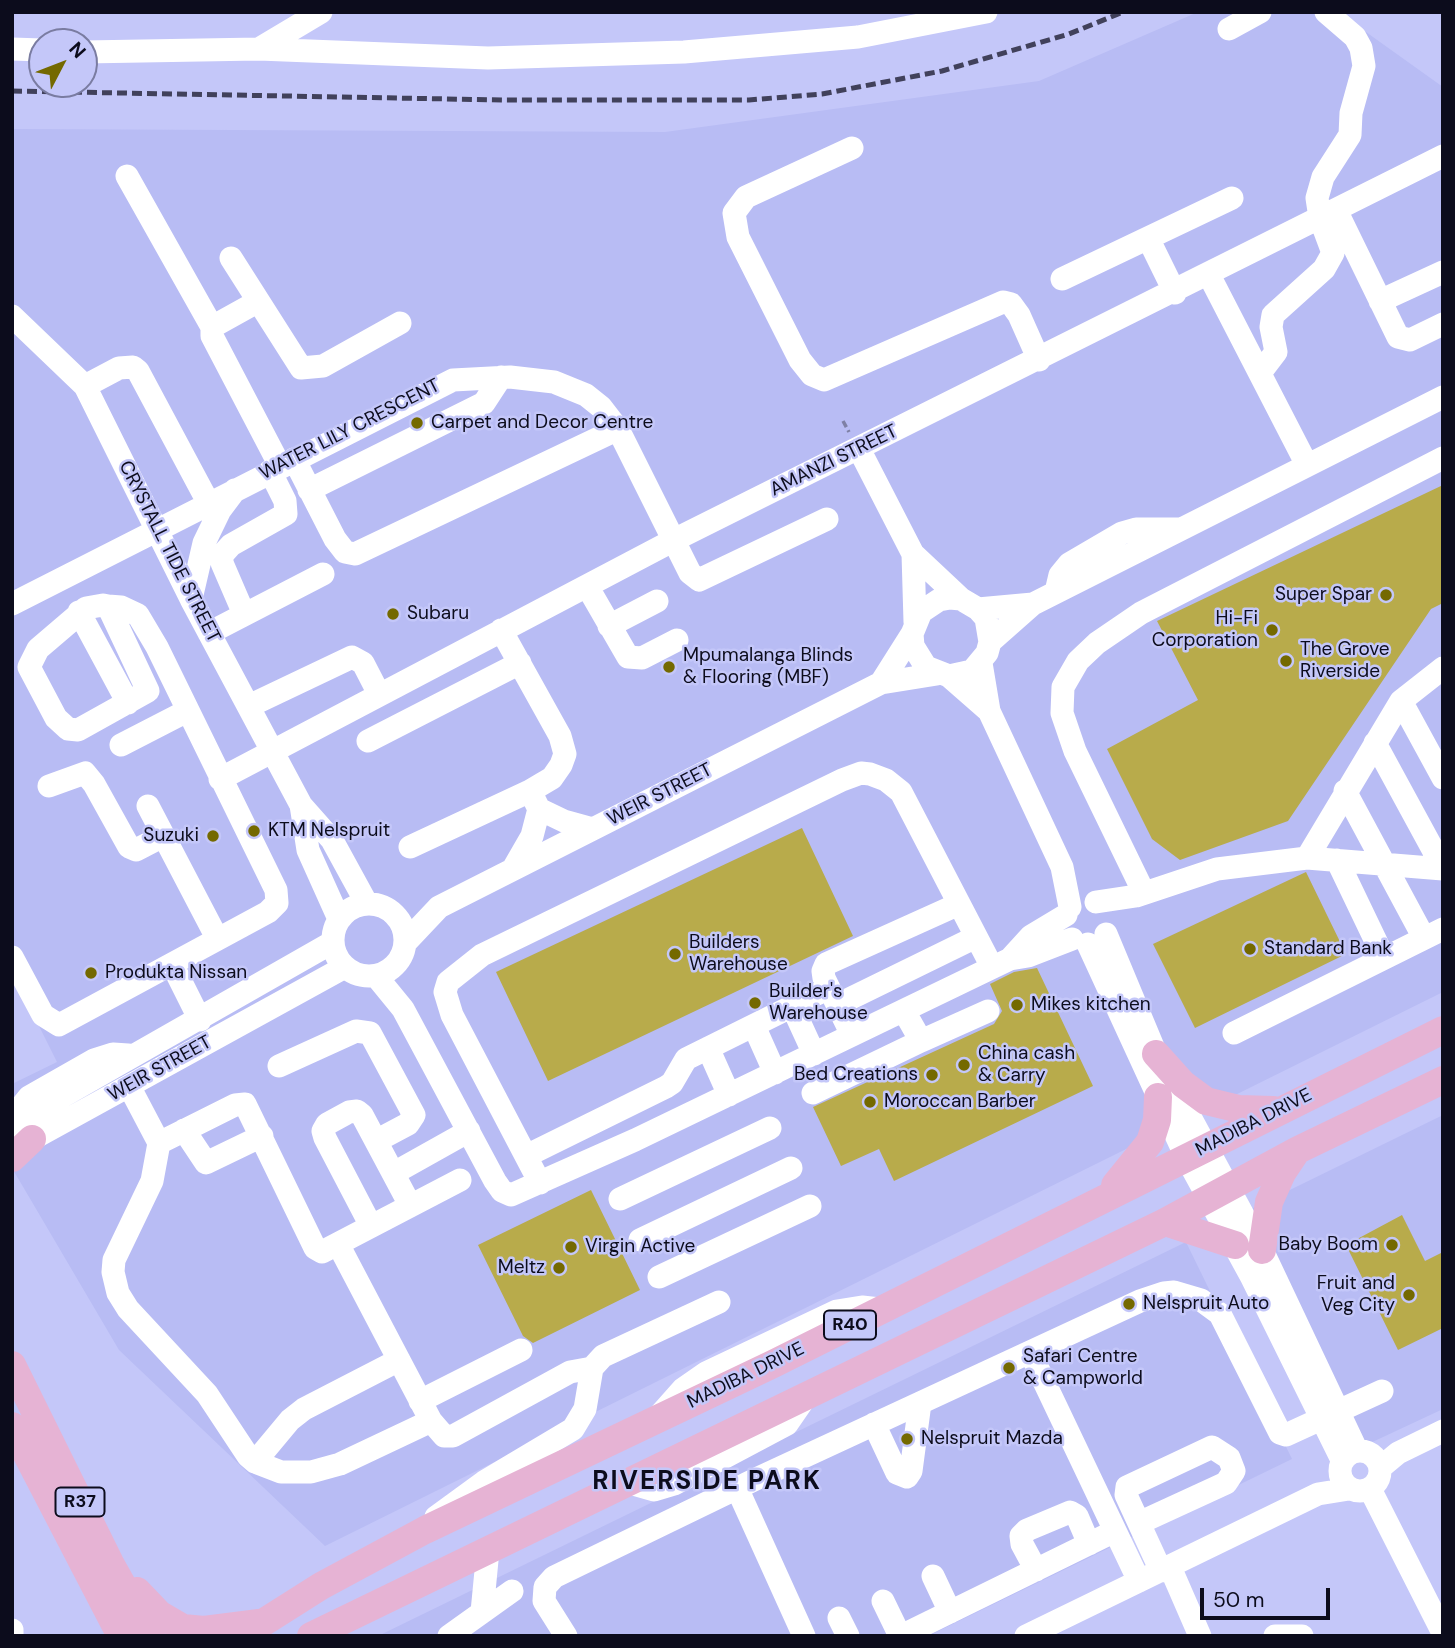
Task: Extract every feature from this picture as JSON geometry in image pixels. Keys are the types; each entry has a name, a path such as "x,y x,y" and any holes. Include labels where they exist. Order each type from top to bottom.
{"main road":[{"name":"MADIBA DRIVE","path":"251,1630 425,1530 880,1310 1443,1030"},
{"path":"1156,1054 1183,1084 1206,1101 1246,1110 1279,1110"},
{"name":"R40","path":"311,1636 1165,1222 1298,1150 1443,1080"},
{"path":"1103,1198 1150,1142 1157,1120 1158,1097"},
{"path":"1262,1250 1269,1202 1282,1173 1298,1150"},
{"path":"1165,1222 1235,1245"},
{"name":"R37","path":"12,1365 110,1563 151,1636"},
{"name":"R37","path":"12,1426 114,1628"},
{"path":"110,1563 159,1614 176,1626 204,1630 251,1630"}],"street":[{"path":"258,49 321,12"},
{"path":"98,52 258,49 488,58 684,52 858,37 986,12"},
{"path":"1228,29 1259,12"},
{"path":"1326,12 1355,37 1361,48 1364,66 1351,113 1350,135 1323,177 1317,198 1401,340 1410,340 1443,324"},
{"path":"852,148 747,197 734,213 738,237 800,360 813,375 824,380 1003,302 1011,304 1019,315 1039,360"},
{"name":"AMANZI STREET","path":"220,779 674,540 1175,293 1443,156"},
{"path":"127,176 212,327 213,340 281,465 309,491 340,548 355,554 618,429"},
{"path":"1062,279 1232,198"},
{"path":"1260,373 1276,352 1271,327 1273,315 1331,259 1328,214"},
{"path":"1148,238 1175,293"},
{"path":"231,258 293,360 305,369 323,366 400,323"},
{"path":"1380,301 1443,272"},
{"path":"1209,275 1307,465"},
{"path":"212,327 257,302"},
{"name":"CRYSTALL TIDE STREET","path":"12,316 85,386 191,599 301,805 332,840 367,904"},
{"path":"85,386 119,368 133,367 138,371 208,502"},
{"path":"309,491 484,403 501,377"},
{"name":"WATER LILY CRESCENT","path":"12,604 442,383 501,377 554,382 572,388 601,407 618,429 690,573 703,580 827,519"},
{"path":"881,683 972,671 981,663 990,642 1033,604 1443,397"},
{"path":"859,449 912,554 986,618 990,642"},
{"path":"1140,895 1075,751 1062,713 1063,687 1078,661 1097,643 1141,613 1443,458"},
{"path":"244,614 222,563 222,555 231,545 286,514 281,465"},
{"path":"191,599 204,543 220,510 237,488"},
{"path":"912,554 914,628 918,658 989,711"},
{"path":"209,633 323,574"},
{"path":"587,586 619,646 632,660 677,640"},
{"path":"881,683 929,605 939,600 970,604 1033,604"},
{"path":"609,626 657,601"},
{"path":"12,957 43,1015 58,1025 268,912 278,897 157,648 138,615 121,607 108,606 79,612 43,644 29,665 55,718 68,729 78,730 148,691 108,606"},
{"path":"79,612 128,704"},
{"path":"410,847 535,800 557,772 563,759 564,747 501,631"},
{"path":"134,659 157,648"},
{"path":"249,706 352,657 363,663 379,694"},
{"path":"368,741 520,663"},
{"path":"981,663 989,711 1087,920 1156,1054 1196,1151 1219,1194 1262,1250 1330,1415"},
{"path":"1307,858 1401,701 1442,669"},
{"name":"WEIR STREET","path":"439,907 881,683"},
{"path":"1401,701 1443,778"},
{"path":"121,746 187,711"},
{"path":"1375,743 1443,868"},
{"path":"540,1183 463,1039 447,1002 448,982 473,960 860,773 877,775 901,792 976,937 1001,963"},
{"path":"49,786 85,774 94,784 129,847 136,850 163,836"},
{"path":"1234,1033 1433,933 1386,864 1345,791"},
{"path":"535,800 557,819 593,829"},
{"path":"512,870 532,836 535,800"},
{"name":"CRYSTALL TIDE STREET","path":"301,805 308,850 339,919"},
{"path":"148,806 217,939"},
{"path":"439,907 390,911 367,904 351,908 339,919 332,942 336,956 345,967 356,974 376,976 403,1009 502,1191 516,1194 729,1095 1001,963 1028,956 1087,920 1140,895 1217,869 1307,858 1443,868"},
{"path":"1337,860 1384,958"},
{"path":"852,1035 822,971 830,962 959,904"},
{"path":"376,976 401,953 439,907"},
{"path":"390,911 403,928 403,1009"},
{"path":"1087,920 1158,1097 1196,1151"},
{"path":"526,1156 666,1087 676,1079 682,1063 792,1006 833,996 976,937"},
{"name":"WEIR STREET","path":"17,1143 136,1055 332,942"},
{"path":"172,964 200,1020"},
{"name":"WEIR STREET","path":"17,1143 129,1086 345,967"},
{"path":"792,1006 814,1054"},
{"path":"904,1011 921,1041"},
{"path":"813,1093 988,1011"},
{"path":"754,1026 775,1073"},
{"path":"279,1066 356,1031 370,1033 414,1115 408,1124 376,1141"},
{"path":"708,1048 729,1095"},
{"path":"12,1118 29,1097 94,1060 117,1054 136,1055"},
{"path":"129,1086 159,1143 152,1181 114,1260 114,1281 123,1303 207,1394 235,1438 255,1462 281,1472 325,1469 425,1411 521,1350"},
{"path":"159,1143 240,1102 250,1109 315,1248 322,1252 460,1180"},
{"path":"371,1226 323,1131 327,1124 357,1111 410,1205"},
{"path":"620,1199 771,1128"},
{"path":"184,1130 206,1163 262,1136"},
{"path":"394,1174 468,1131"},
{"path":"640,1240 791,1168"},
{"path":"1219,1194 1235,1245 1359,1469 1443,1633"},
{"path":"659,1277 810,1206"},
{"path":"338,1244 439,1434 453,1436 565,1374 592,1368"},
{"path":"566,1636 547,1610 543,1594 548,1582 737,1488 1140,1301 1164,1293 1187,1295 1212,1306 1220,1314 1278,1431 1286,1435 1382,1391"},
{"path":"425,1530 451,1504 573,1429 585,1409 592,1368 603,1356 719,1302"},
{"path":"1030,1352 1139,1581"},
{"path":"255,1462 290,1420 304,1409 399,1360"},
{"path":"874,1424 897,1473 906,1477 911,1471 920,1403"},
{"path":"1026,1636 1318,1494 1359,1469 1443,1431"},
{"path":"737,1488 795,1633"},
{"path":"1036,1570 1021,1536 1027,1530 1067,1512 1073,1513 1089,1544"},
{"path":"1139,1523 1200,1636"},
{"path":"883,1601 900,1636 1115,1531"},
{"path":"482,1612 488,1550"},
{"path":"933,1576 950,1612"},
{"path":"449,1636 512,1591"},
{"path":"1275,1636 1302,1636"}],"shaded area":[{"path":"1198,12 1338,12 1443,87 1443,992 325,1546 119,1350 12,1168 12,1084 57,1062 12,972 12,129 665,132 1039,81"},
{"path":"1443,1115 1443,1409 1366,1445 1251,1209"},
{"path":"1186,1242 1292,1459 928,1636 378,1636"}],"building":[{"name":"The Grove Riverside","path":"1443,485 1443,603 1431,609 1288,821 1180,860 1152,839 1107,749 1198,700 1157,621"},
{"name":"Builders Warehouse","path":"802,828 853,936 548,1081 496,972"},
{"name":"Standard Bank","path":"1306,872 1346,954 1195,1028 1153,944"},
{"path":"1037,968 1093,1086 894,1181 879,1149 841,1166 813,1107 994,1024 1002,1011 990,984 1014,972"},
{"name":"Meltz","path":"591,1190 640,1290 533,1343 523,1336 478,1245"},
{"path":"1402,1215 1425,1261 1443,1252 1443,1328 1398,1350 1346,1245"}],"railway":[{"path":"12,91 504,100 749,100 822,94 942,71 1069,34 1123,12"}],"place":[{"name":"Carpet and Decor Centre","path":"417,423"},
{"name":"Super Spar","path":"1386,595"},
{"name":"Subaru","path":"393,614"},
{"name":"Hi-Fi Corporation","path":"1272,630"},
{"name":"The Grove Riverside","path":"1286,661"},
{"name":"Mpumalanga Blinds & Flooring (MBF)","path":"669,667"},
{"name":"KTM Nelspruit","path":"254,831"},
{"name":"Suzuki","path":"213,836"},
{"name":"Standard Bank","path":"1250,949"},
{"name":"Builders Warehouse","path":"675,954"},
{"name":"Produkta Nissan","path":"91,973"},
{"name":"Builder's Warehouse","path":"755,1003"},
{"name":"Mikes kitchen","path":"1017,1005"},
{"name":"China cash & Carry","path":"964,1065"},
{"name":"Bed Creations","path":"932,1075"},
{"name":"Moroccan Barber","path":"870,1102"},
{"name":"Baby Boom","path":"1392,1245"},
{"name":"Virgin Active","path":"571,1247"},
{"name":"Meltz","path":"559,1268"},
{"name":"Fruit and Veg City","path":"1409,1295"},
{"name":"Nelspruit Auto","path":"1129,1304"},
{"name":"Safari Centre & Campworld","path":"1009,1368"},
{"name":"Nelspruit Mazda","path":"907,1439"}],"district":[{"name":"RIVERSIDE PARK","path":"707,1482"}]}
